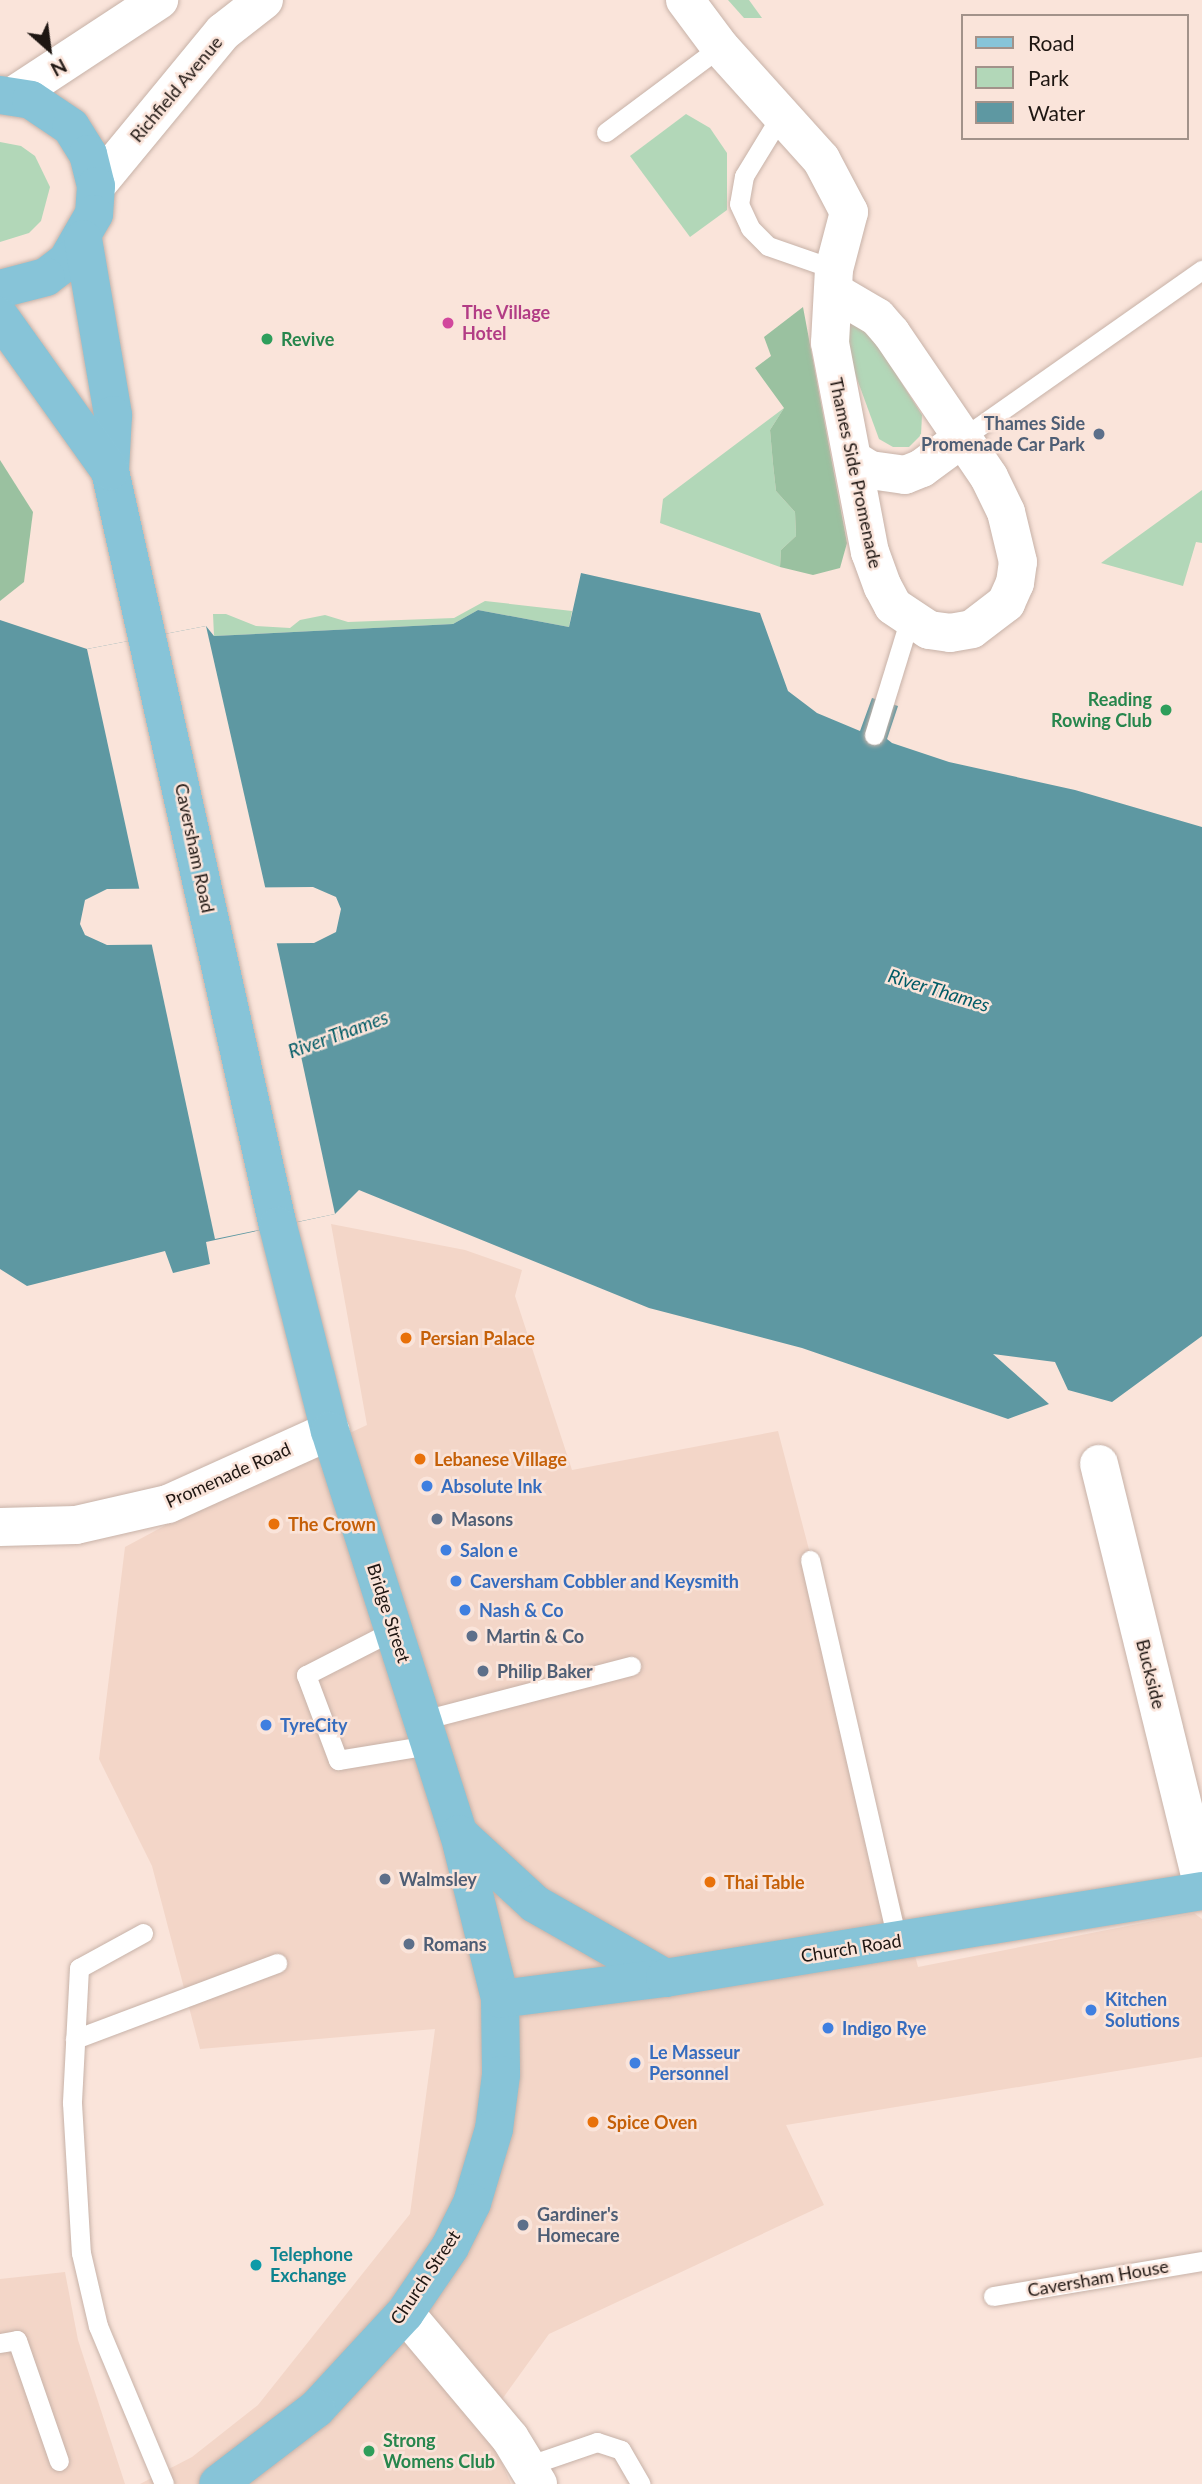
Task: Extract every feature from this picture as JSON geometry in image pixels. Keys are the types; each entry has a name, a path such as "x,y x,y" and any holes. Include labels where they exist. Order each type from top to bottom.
{"main road":[{"path":"0,289 46,277 67,261 83,239 94,214 96,186 88,154 71,127 47,108 7,95"},
{"name":"Caversham Road","path":"83,239 113,415 110,471 149,635 278,1226"},
{"name":"Caversham Road","path":"0,317 110,471"},
{"name":"Bridge Street","path":"278,1226 330,1431 459,1834 500,1999"},
{"path":"459,1834 535,1904 665,1978"},
{"name":"Church Road","path":"500,1999 665,1978 1202,1891"},
{"name":"Church Street","path":"228,2481 316,2409 405,2313 450,2247 476,2190 494,2129 502,2075 500,1999"}],"street":[{"name":"Richfield Avenue","path":"96,186 223,33 264,0"},
{"name":"Thames Side Promenade","path":"685,0 720,47 780,117 821,159 849,212 835,281 832,362 854,460 870,552 893,606 909,621"},
{"path":"7,95 148,4"},
{"path":"835,281 877,317 964,438 1006,512 1018,562 1015,583 1006,603 972,629 950,633 909,621"},
{"path":"854,460 870,470 905,475 922,468 964,438"},
{"name":"Promenade Road","path":"0,1527 76,1525 168,1504 330,1431"},
{"name":"Buckside","path":"1100,1464 1202,1885"},
{"path":"405,2313 510,2438 533,2475"}],"lane":[{"path":"606,132 720,47"},
{"path":"780,117 744,176 739,204 750,228 768,246 835,281"},
{"path":"964,438 1202,270"},
{"path":"874,735 909,621"},
{"path":"810,1560 897,1940"},
{"path":"394,1630 306,1675 338,1760 631,1666"},
{"path":"143,1933 79,1968 72,2103 81,2253 98,2326 164,2484"},
{"path":"75,2039 277,1963"},
{"name":"Caversham House","path":"993,2297 1202,2260"},
{"path":"0,2343 17,2340 59,2461"},
{"path":"533,2475 597,2442 621,2450 640,2484"}],"shaded area":[{"path":"331,1224 465,1250 522,1270 515,1296 572,1470 778,1431 918,1967 1194,1913 1202,1919 1202,2057 786,2125 824,2205 549,2334 485,2423 511,2484 140,2484 192,2457 258,2405 410,2214 435,2029 200,2049 152,1866 99,1759 125,1547 265,1472 367,1425"},
{"path":"65,2272 78,2340 125,2484 0,2484 0,2279"}],"green space":[{"path":"728,0 749,0 762,18 744,18"},
{"path":"686,114 710,128 727,153 727,210 690,237 630,156"},
{"path":"0,142 21,146 35,156 50,187 41,221 29,233 0,242"},
{"path":"803,307 847,543 840,568 813,575 780,567 781,550 796,536 795,512 776,491 773,464 770,430 784,408 755,368 771,356 764,337"},
{"path":"847,322 864,324 922,415 921,435 909,447 893,447 879,439 842,338"},
{"path":"784,408 770,430 773,464 776,491 795,512 796,536 781,550 780,567 660,523 663,499"},
{"path":"0,460 33,512 24,582 0,601"},
{"path":"1202,490 1202,543 1196,542 1183,586 1101,563"},
{"path":"485,601 572,611 569,627 478,610 453,624 214,636 213,614 226,614 256,626 290,628 300,620 325,615 348,622 454,618"}],"water":[{"name":"River Thames","path":"581,573 760,613 788,691 817,713 860,731 872,698 898,706 887,739 892,743 949,762 1075,790 1202,827 1202,1336 1112,1402 1068,1390 1055,1362 993,1354 1049,1404 1008,1419 802,1348 649,1308 359,1190 335,1214 206,1242 210,1264 173,1273 165,1251 27,1286 0,1269 0,620 87,649 206,626 214,636 453,624 478,610 569,627","holes":["313,887 336,897 341,909 336,932 314,943 107,945 85,935 80,924 85,900 107,889"]}],"pier":[{"path":"206,626 266,891 140,892 87,649"},
{"path":"276,940 335,1214 215,1239 151,941"}],"place":[{"name":"The Village Hotel","path":"448,323"},
{"name":"Revive","path":"267,339"},
{"name":"Thames Side Promenade Car Park","path":"1099,434"},
{"name":"Reading Rowing Club","path":"1166,710"},
{"name":"Persian Palace","path":"406,1338"},
{"name":"Lebanese Village","path":"420,1459"},
{"name":"Absolute Ink","path":"427,1486"},
{"name":"Masons","path":"437,1519"},
{"name":"The Crown","path":"274,1524"},
{"name":"Salon e","path":"446,1550"},
{"name":"Caversham Cobbler and Keysmith","path":"456,1581"},
{"name":"Nash & Co","path":"465,1610"},
{"name":"Martin & Co","path":"472,1636"},
{"name":"Philip Baker","path":"483,1671"},
{"name":"TyreCity","path":"266,1725"},
{"name":"Walmsley","path":"385,1879"},
{"name":"Thai Table","path":"710,1882"},
{"name":"Romans","path":"409,1944"},
{"name":"Kitchen Solutions","path":"1091,2010"},
{"name":"Indigo Rye","path":"828,2028"},
{"name":"Le Masseur Personnel","path":"635,2063"},
{"name":"Spice Oven","path":"593,2122"},
{"name":"Gardiner's Homecare","path":"523,2225"},
{"name":"Telephone Exchange","path":"256,2265"},
{"name":"Strong Womens Club","path":"369,2451"}]}
